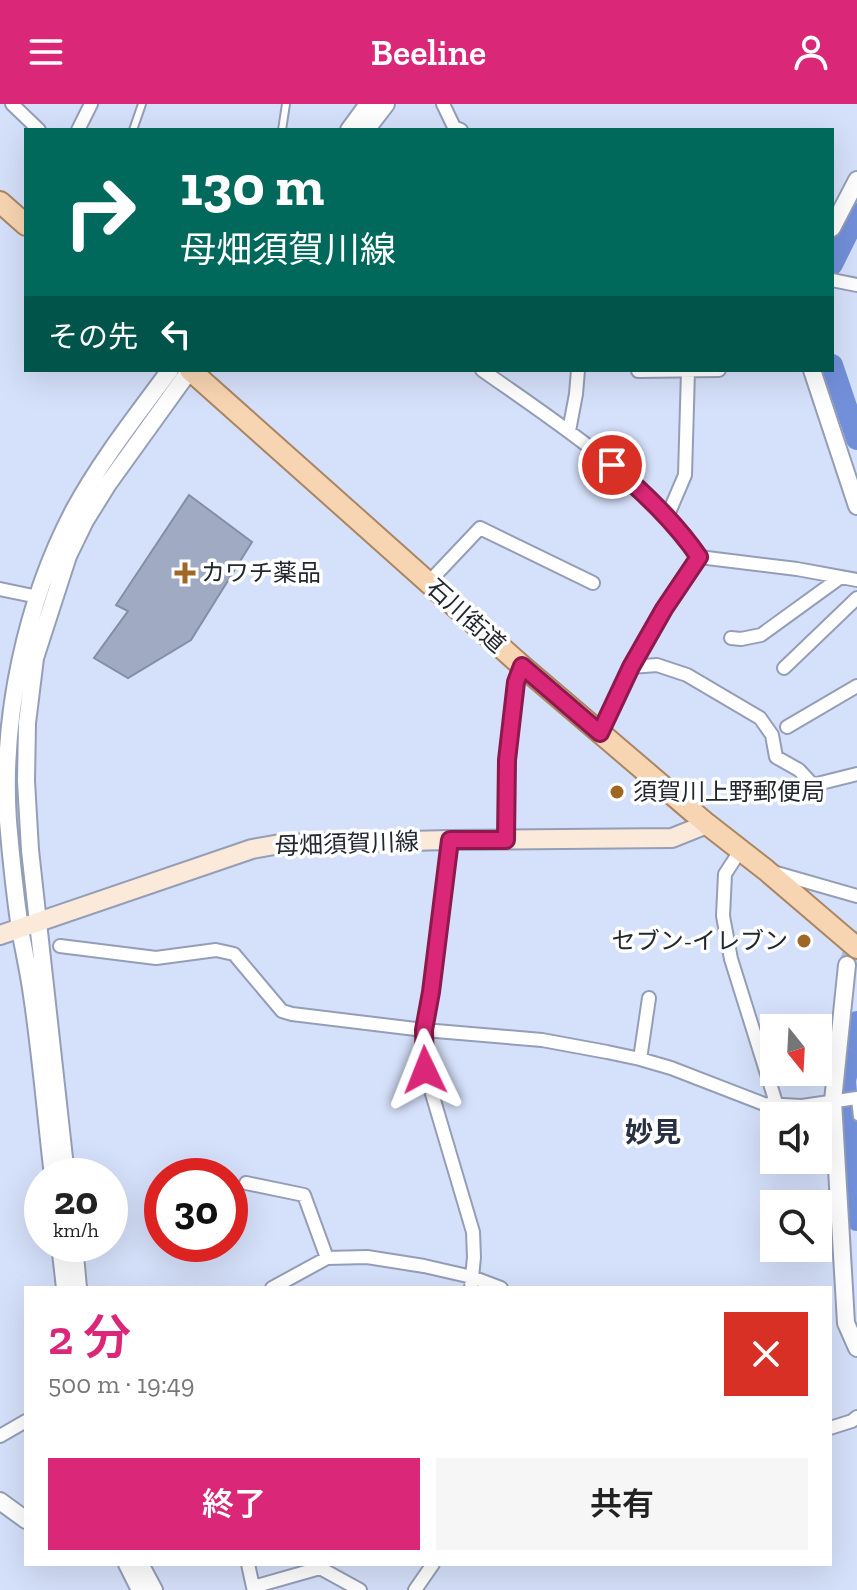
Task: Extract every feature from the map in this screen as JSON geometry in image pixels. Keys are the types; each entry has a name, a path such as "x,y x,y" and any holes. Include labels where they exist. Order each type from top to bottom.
{"main road":[{"path":"0,202 24,223"},
{"name":"石川街道","path":"192,372 522,666 707,824 766,870 852,956"},
{"name":"母畑須賀川線","path":"0,935 252,849 280,844 672,838 707,824"}],"street":[{"path":"12,104 37,128"},
{"path":"79,128 91,104"},
{"path":"350,128 368,104"},
{"path":"368,128 386,104"},
{"path":"443,104 456,128"},
{"path":"834,224 857,180"},
{"path":"834,280 857,285"},
{"path":"63,1158 31,925 3,786 6,713 38,597 74,510 110,451 169,372"},
{"path":"51,1158 32,994 28,882 27,723 35,658 68,556 85,521 189,372"},
{"path":"485,372 569,431 635,485 683,534 699,557 857,580"},
{"path":"569,431 578,372"},
{"path":"667,517 685,475 688,372"},
{"path":"813,372 857,506"},
{"path":"428,583 480,528 593,583"},
{"path":"600,733 631,667 664,609 699,557"},
{"path":"731,638 761,635 841,577"},
{"path":"0,589 38,597"},
{"path":"784,668 857,598"},
{"path":"631,667 657,665 687,675 760,718 772,735 776,757 799,770 813,785 857,774"},
{"path":"506,840 507,760 516,682 522,666"},
{"path":"787,727 857,686"},
{"path":"276,1286 327,1258 367,1257 424,1266 472,1282 473,1232 425,1070 424,1030 450,840"},
{"path":"740,851 725,874 723,916 731,959 776,1102"},
{"path":"766,870 857,896"},
{"path":"60,946 156,958 216,950 234,954 282,1011 292,1014 542,1040 640,1059 760,1102"},
{"path":"852,956 833,1101 846,1323 857,1348"},
{"path":"640,1059 649,998"},
{"path":"827,1102 856,1099"},
{"path":"248,1183 304,1195 327,1258"},
{"path":"62,1262 65,1286"},
{"path":"76,1262 78,1286"},
{"path":"832,1427 857,1417"},
{"path":"0,1436 24,1422"},
{"path":"0,1501 24,1519"},
{"path":"128,1566 140,1590"},
{"path":"141,1566 154,1590"},
{"path":"248,1566 253,1587 320,1568 360,1590"},
{"path":"415,1590 432,1566"}],"lane":[{"path":"134,128 142,104"},
{"path":"282,128 286,104"},
{"path":"856,1099 857,1117"}],"building":[{"name":"カワチ薬品","path":"189,495 252,542 191,640 128,678 94,658 128,611 116,605"}],"waterway":[{"path":"834,260 857,214"},
{"path":"834,371 857,439"},
{"path":"857,1022 845,1081 857,1220"}],"tunnel":[{"path":"847,965 857,931"}],"place":[{"name":"カワチ薬品","path":"185,573"},
{"name":"須賀川上野郵便局","path":"617,792"},
{"name":"セブン-イレブン","path":"804,941"}],"district":[{"name":"妙見","path":"653,1132"}],"route":[{"path":"425,1070 424,1030 450,840 506,840 507,760 516,682 522,666 600,733 631,667 664,609 699,557 667,517 612,465"}]}
